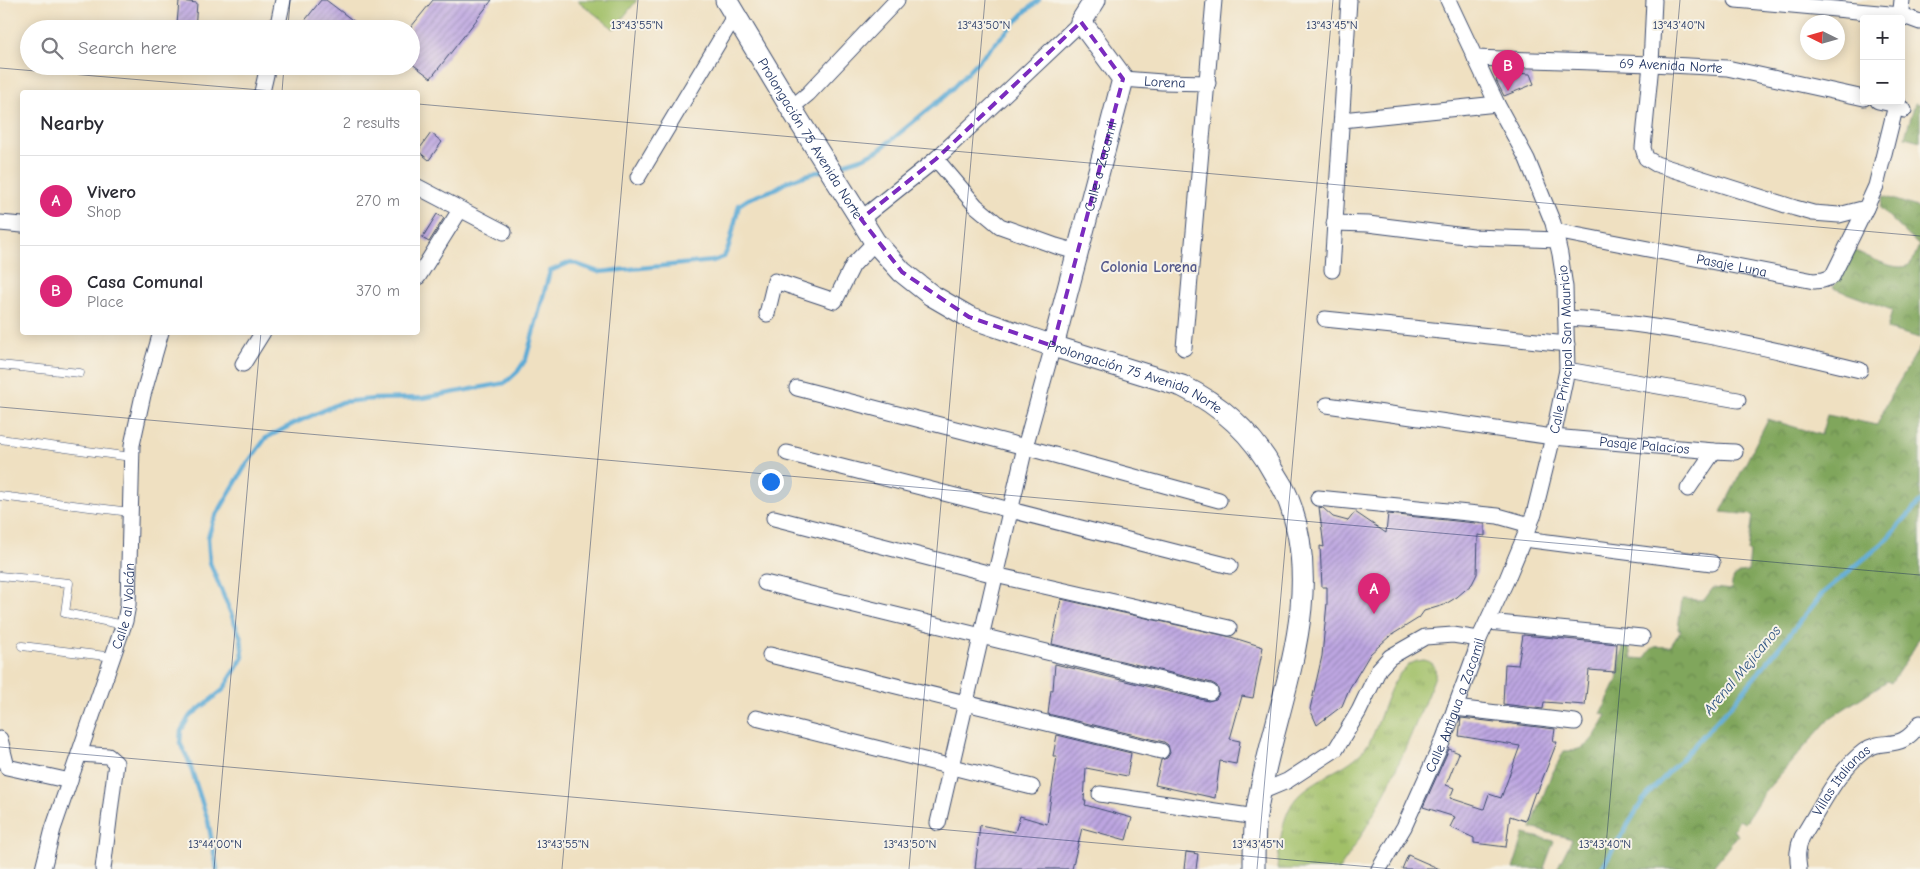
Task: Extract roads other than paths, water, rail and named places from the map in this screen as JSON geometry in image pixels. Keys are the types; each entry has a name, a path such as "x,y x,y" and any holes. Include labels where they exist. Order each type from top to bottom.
{"main road":[{"path":"1095,0 1082,22 1123,79"},
{"name":"Prolongación 75 Avenida Norte","path":"731,8 875,242 902,272 930,295 969,317 1053,346 1182,386 1200,395 1222,411 1251,437 1270,464 1287,496 1297,533 1302,564 1301,608 1295,655 1256,817 1254,869"},
{"name":"Calle a Zacamil","path":"1053,346 1123,79"}],"street":[{"path":"279,20 283,0"},
{"path":"791,108 808,94 897,0"},
{"path":"1184,348 1214,0"},
{"path":"1332,270 1349,0"},
{"name":"Calle Principal San Mauricio","path":"1448,0 1497,104 1527,159 1556,235 1565,287 1567,370 1553,437 1527,532"},
{"path":"1654,0 1651,64 1643,148 1646,158 1656,164 1813,213 1839,215 1866,208"},
{"path":"1736,0 1901,11 1920,22"},
{"path":"638,178 731,8"},
{"path":"861,220 936,158 1082,22"},
{"name":"69 Avenida Norte","path":"1475,58 1727,68 1860,97"},
{"path":"262,90 266,75"},
{"name":"Lorena","path":"1123,79 1208,83"},
{"path":"1342,120 1497,104"},
{"name":"Pasaje Luna","path":"1334,223 1368,224 1473,237 1556,235 1814,281 1823,280 1832,276 1856,231 1876,186 1899,105"},
{"path":"936,158 976,206 1000,226 1077,252"},
{"path":"420,188 504,232"},
{"path":"420,274 460,210"},
{"path":"0,223 20,225"},
{"path":"768,314 775,282 835,301 853,265 875,242"},
{"path":"1566,318 1596,319 1684,331 1860,370"},
{"path":"1325,319 1567,344"},
{"name":"Calle al Volcán","path":"43,869 53,828 124,625 128,605 131,457 142,400 160,335"},
{"path":"243,364 261,335"},
{"path":"938,823 1025,447 1053,346"},
{"path":"1567,370 1738,400"},
{"path":"796,388 1025,447 1219,500"},
{"name":"Pasaje Palacios","path":"1328,405 1553,437 1734,452"},
{"path":"1688,489 1714,451"},
{"path":"787,453 1230,566"},
{"path":"1318,498 1498,516 1527,532 1712,562"},
{"path":"774,518 995,575 1229,628"},
{"name":"Calle Antigua a Zacamil","path":"1379,869 1415,804 1455,708 1479,639 1527,532"},
{"path":"765,583 1210,692"},
{"path":"1488,622 1642,637"},
{"path":"1261,792 1286,781 1336,749 1359,711 1379,669 1390,657 1425,637 1453,636 1479,639"},
{"path":"770,654 1161,751"},
{"path":"1455,708 1575,722"},
{"path":"756,718 1032,788"},
{"name":"Villas Italianas","path":"1799,869 1798,846 1802,837 1847,765 1866,750 1906,740 1915,732 1920,723"},
{"path":"0,739 7,767 70,781"},
{"path":"80,754 108,756 116,763 103,869"},
{"path":"1100,794 1256,817"}],"lane":[{"path":"0,365 80,373"},
{"path":"0,439 131,457"},
{"path":"0,496 130,512"},
{"path":"0,576 69,583 65,613 124,625"},
{"path":"22,646 114,657"}],"waterway":[{"path":"836,166 862,158 879,150 946,95 1026,11 1039,0"},
{"path":"217,869 208,821 188,759 180,743 181,731 189,717 223,690 243,657 241,638 210,563 208,538 213,521 246,465 266,438 342,402 423,398 505,383 518,371 526,359 550,271 571,262 599,272 713,261 724,257 729,246 739,205 788,181 823,170"},
{"name":"Arenal Mejicanos","path":"1601,869 1643,800 1737,699 1823,593 1883,543 1920,502"}],"place":[{"name":"Casa Comunal","path":"1508,91"},
{"name":"Vivero","path":"1374,614"}],"district":[{"name":"Colonia Lorena","path":"1149,267"}]}
